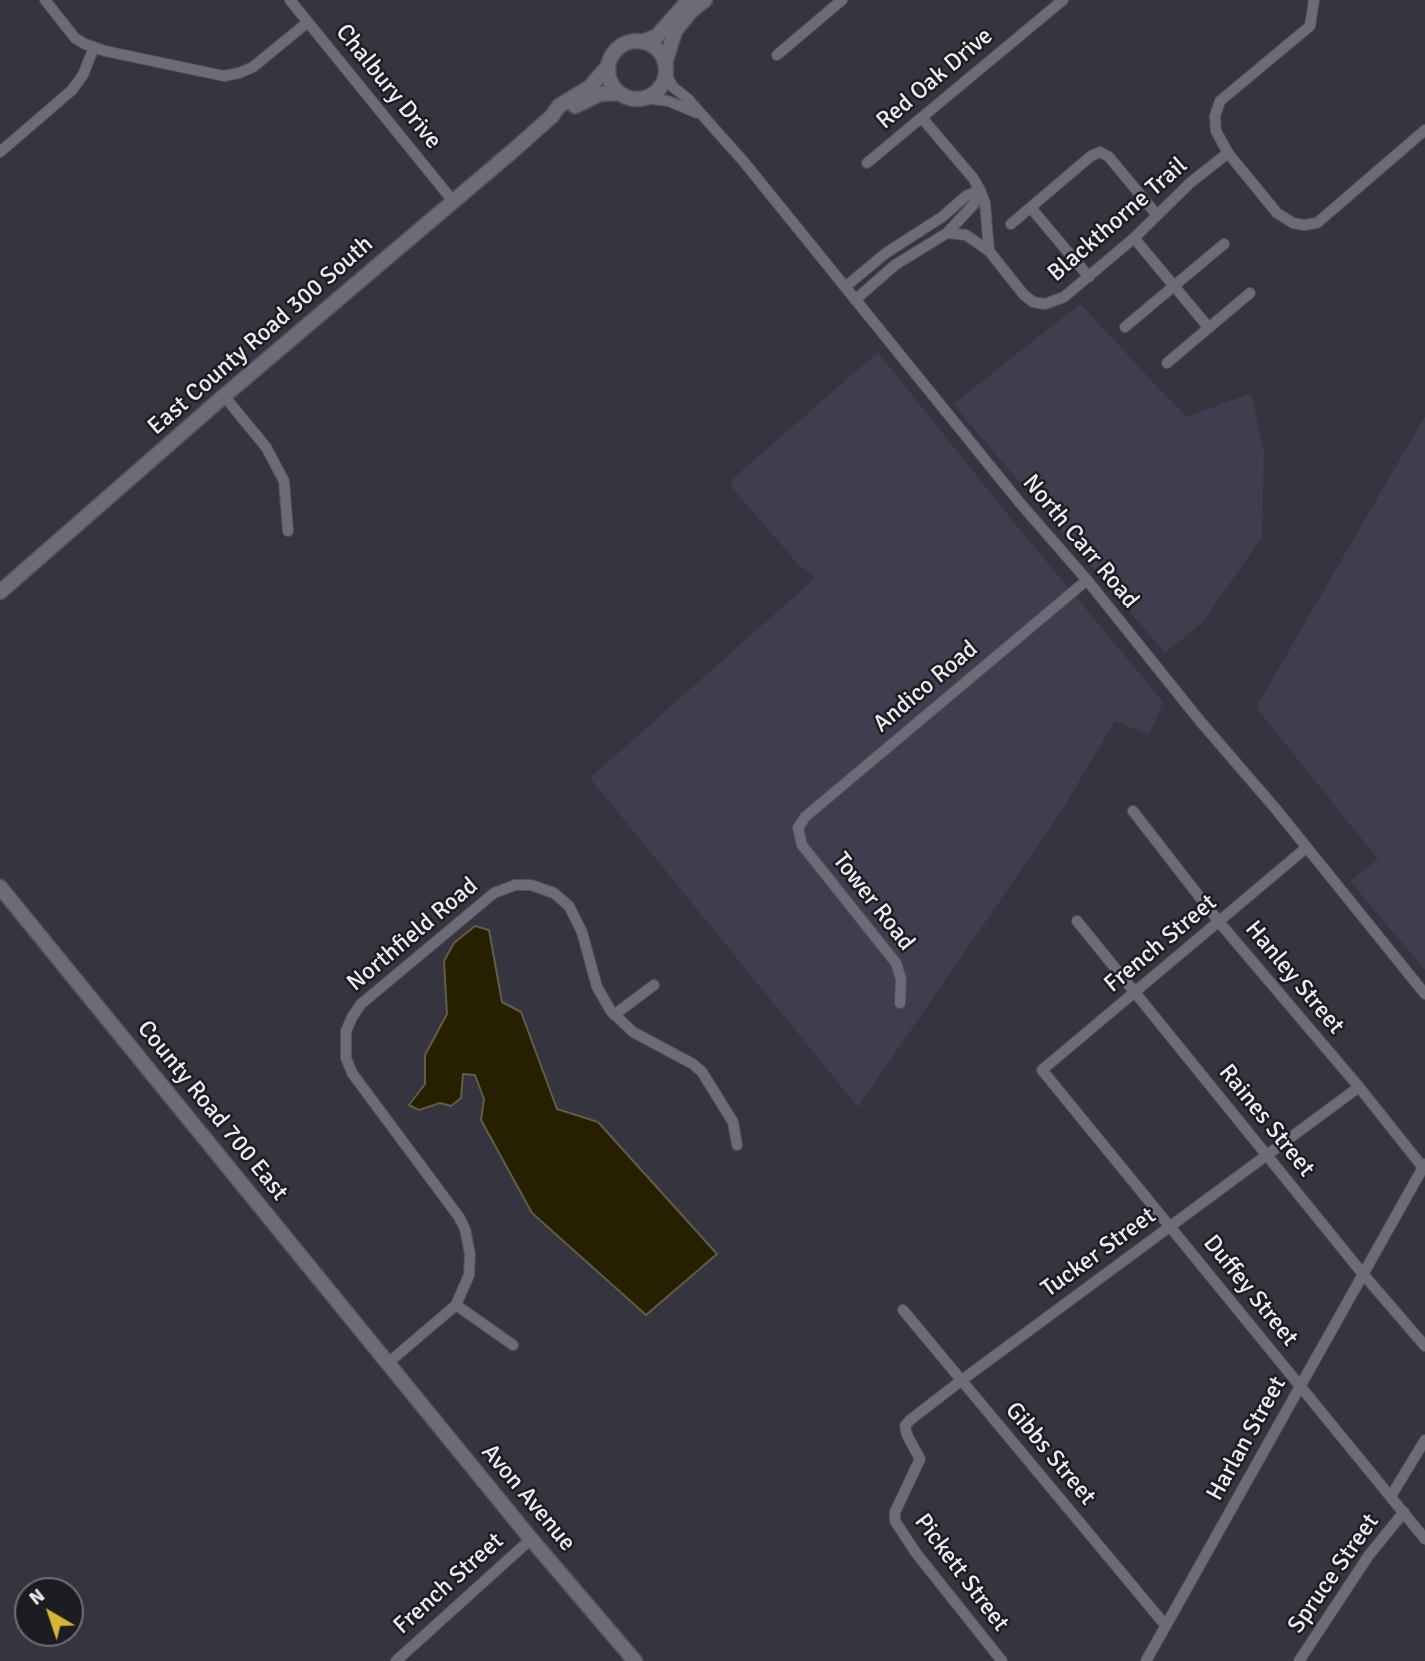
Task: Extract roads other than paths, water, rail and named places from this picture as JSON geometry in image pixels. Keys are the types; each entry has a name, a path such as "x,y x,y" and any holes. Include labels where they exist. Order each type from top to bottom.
{"street":[{"path":"45,0 75,37 94,47 224,76 253,67 308,22"},
{"name":"Chalbury Drive","path":"290,0 453,201"},
{"path":"689,0 657,36 643,42 627,43 614,52 608,66 612,86 618,93 635,99 644,98 659,89 675,31 691,11 705,0"},
{"path":"777,55 842,0"},
{"name":"Red Oak Drive","path":"867,163 1063,0"},
{"path":"1314,0 1310,26 1220,101 1215,116 1216,131 1228,153 1278,213 1293,223 1317,223 1425,130"},
{"path":"643,42 657,49 665,67"},
{"path":"0,152 72,90 83,75 94,47"},
{"name":"East County Road 300 South","path":"0,592 552,116 559,106 590,87 608,66"},
{"name":"North Carr Road","path":"665,67 673,87 704,116 1425,994"},
{"name":"East County Road 300 South","path":"552,116 563,115 578,104 600,94 618,93"},
{"name":"North Carr Road","path":"644,98 668,101 704,116"},
{"path":"922,118 980,190 985,203 989,251"},
{"path":"1011,224 1091,156 1100,152 1109,157 1157,215"},
{"name":"Blackthorne Trail","path":"989,251 1024,295 1033,302 1057,302 1134,238 1190,183 1228,153"},
{"path":"845,287 886,253 942,217 966,196 980,190"},
{"path":"855,300 895,265 947,233 974,204 980,190"},
{"path":"1031,208 1089,277"},
{"path":"947,233 966,235 989,251"},
{"path":"1134,238 1209,328"},
{"path":"1125,327 1224,244"},
{"path":"1167,363 1250,293"},
{"path":"225,396 266,447 284,481 288,531"},
{"name":"Andico Road","path":"798,831 805,817 1087,580"},
{"name":"Hanley Street","path":"1133,811 1219,922 1424,1168"},
{"name":"Tower Road","path":"798,831 802,845 896,963 901,979 900,1003"},
{"name":"French Street","path":"1042,1070 1306,848"},
{"name":"Northfield Road","path":"388,1363 456,1305 465,1288 471,1266 468,1241 459,1217 352,1073 346,1058 346,1031 361,1004 500,889 523,884 544,888 569,906 582,932 597,987 614,1015 633,1032 693,1064 702,1072 733,1122 737,1145"},
{"name":"County Road 700 East","path":"0,887 388,1363"},
{"name":"Raines Street","path":"1077,921 1363,1274 1425,1346"},
{"path":"614,1015 654,985"},
{"name":"Duffey Street","path":"1042,1070 1425,1539"},
{"name":"Tucker Street","path":"916,1471 920,1460 905,1426 910,1420 1359,1087"},
{"name":"Harlan Street","path":"1146,1661 1424,1168"},
{"path":"456,1305 513,1345"},
{"name":"Gibbs Street","path":"903,1310 1166,1626"},
{"name":"Avon Avenue","path":"388,1363 531,1539 635,1661"},
{"name":"Spruce Street","path":"1391,1496 1425,1440"},
{"name":"Pickett Street","path":"916,1471 895,1512 895,1521 904,1538 1002,1661"},
{"name":"Spruce Street","path":"1299,1661 1370,1555 1404,1512"},
{"name":"French Street","path":"396,1661 531,1539"}]}
